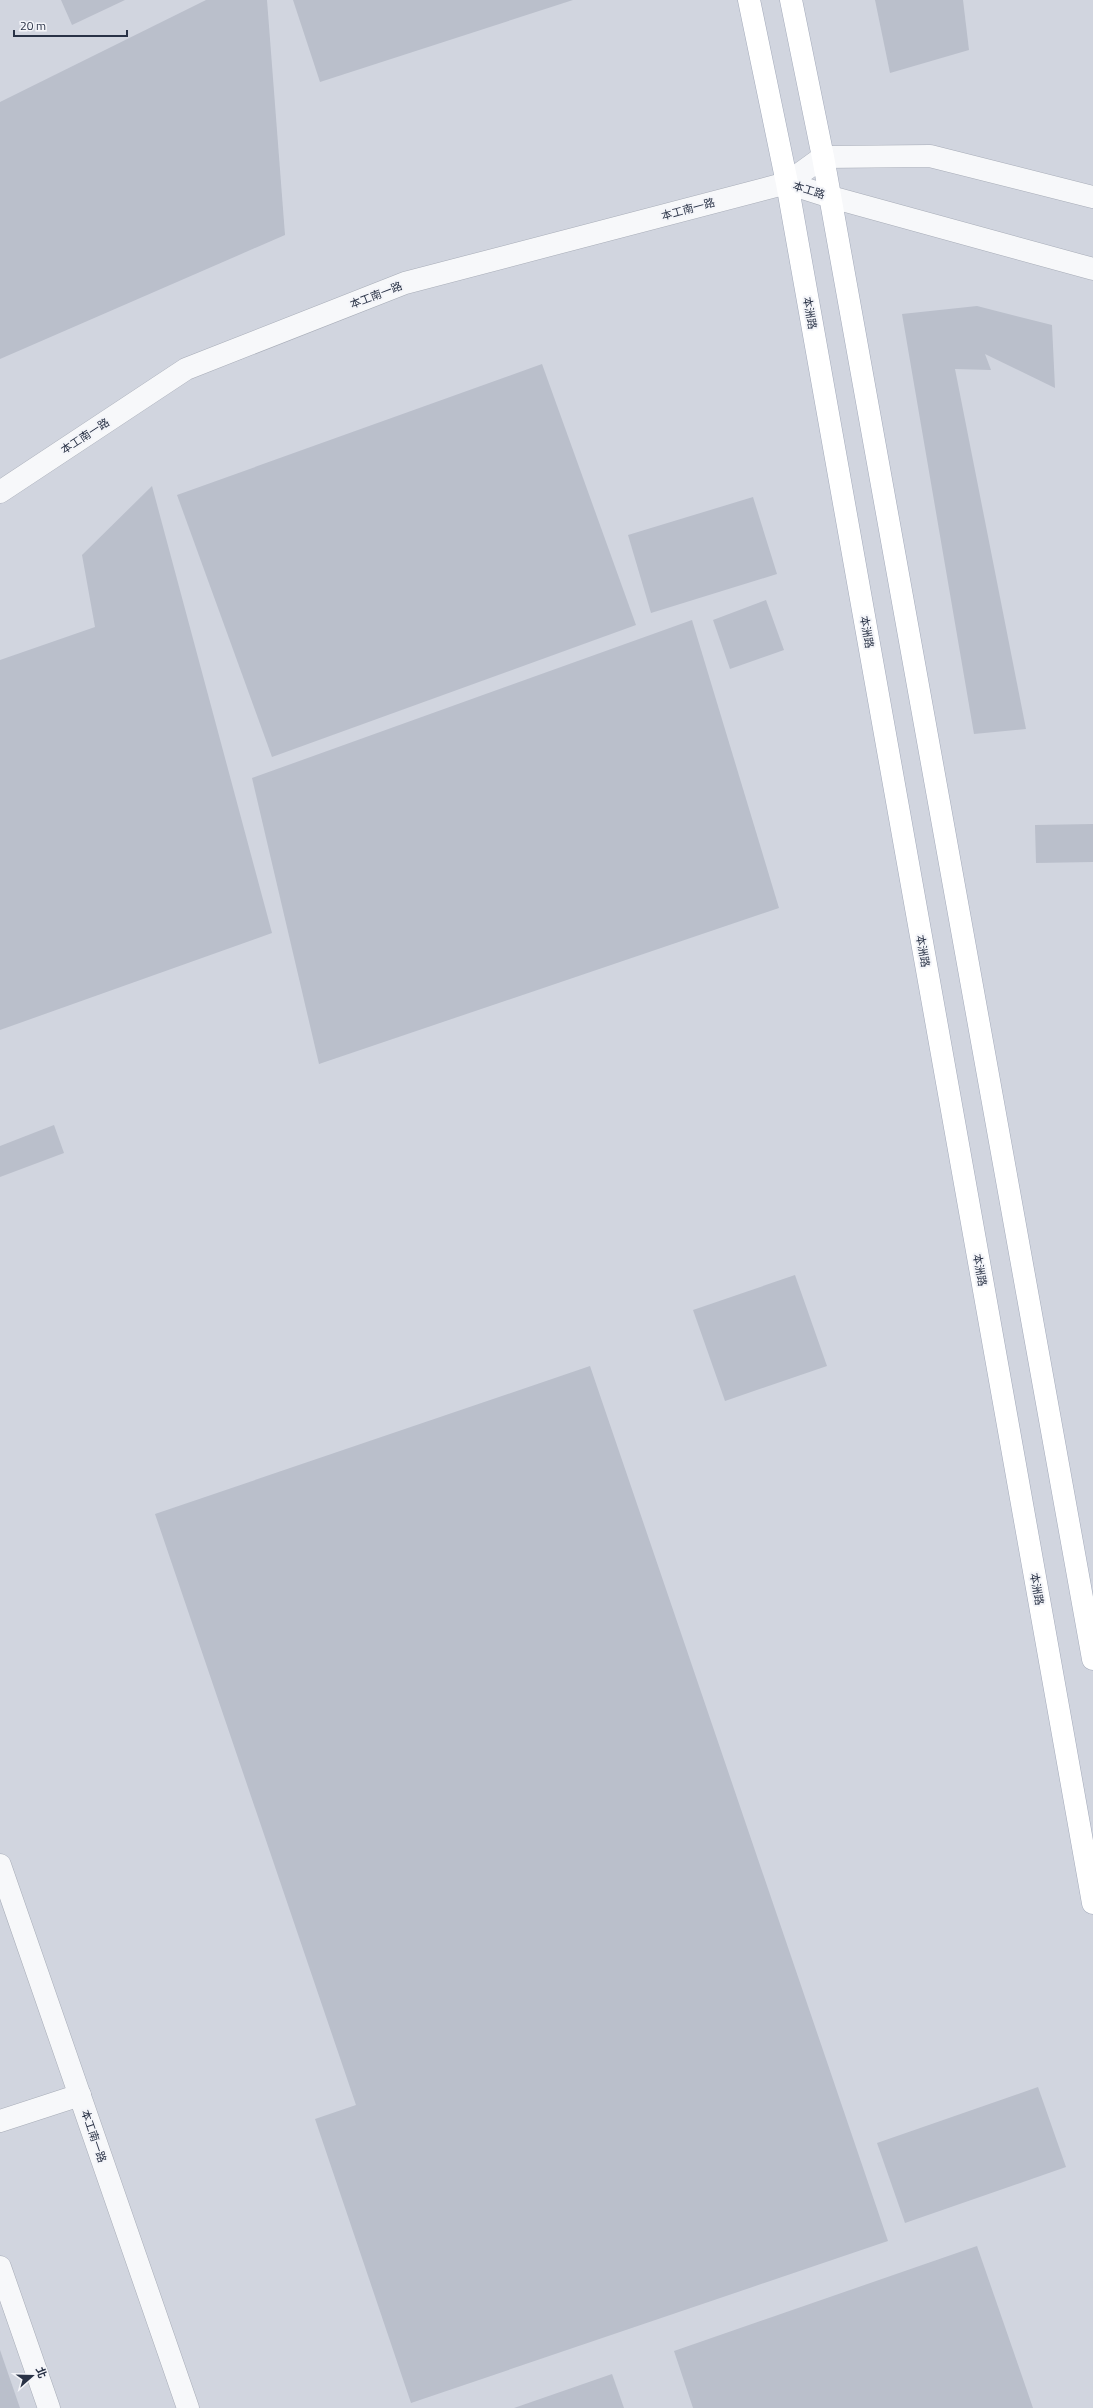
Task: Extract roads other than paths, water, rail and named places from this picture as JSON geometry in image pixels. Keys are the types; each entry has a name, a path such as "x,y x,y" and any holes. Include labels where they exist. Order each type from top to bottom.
{"main road":[{"name":"本洲路","path":"749,0 787,183 1093,1903"},
{"path":"792,0 831,197 1093,1659"}],"street":[{"path":"823,157 930,156 1093,197"},
{"name":"本工路","path":"787,183 823,157"},
{"name":"本工路","path":"787,183 831,197 1093,269"},
{"name":"本工南一路","path":"0,492 186,370 200,364 405,284 787,183"},
{"name":"本工南一路","path":"0,1865 188,2408"},
{"path":"0,2121 80,2095"},
{"path":"0,2267 49,2408"}]}
